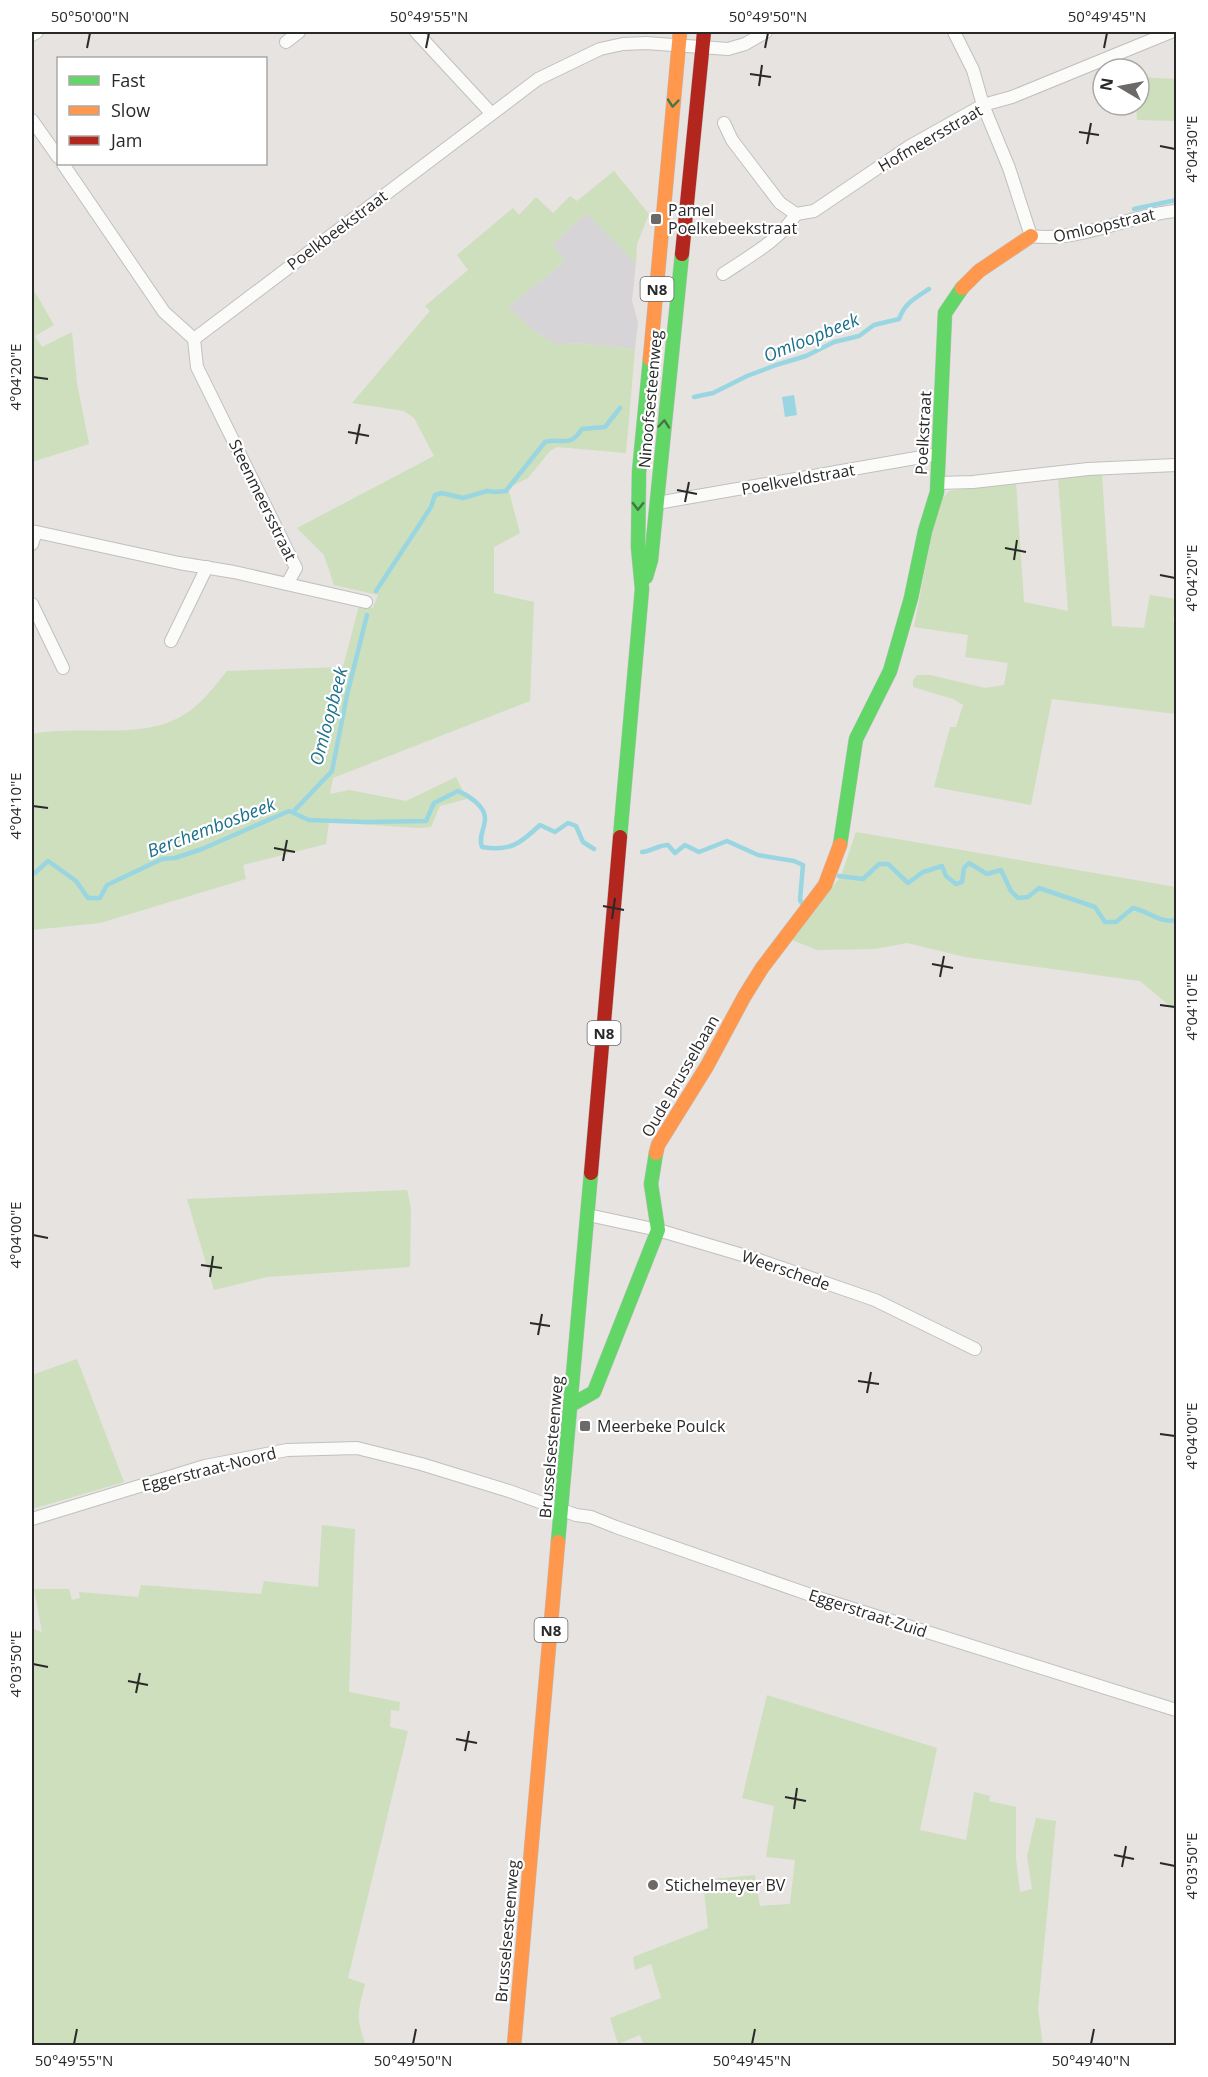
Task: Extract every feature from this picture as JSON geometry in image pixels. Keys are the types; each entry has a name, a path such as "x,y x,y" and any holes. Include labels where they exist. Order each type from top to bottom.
{"main road":[{"name":"Ninoofsesteenweg","path":"642,589 651,560 704,32"},
{"name":"Ninoofsesteenweg","path":"619,850 642,589 638,547 639,472 679,38"},
{"name":"Poelkstraat","path":"829,874 842,837 856,740 890,671 937,492 945,313 960,290 979,271 1031,236"},
{"name":"Brusselsesteenweg","path":"514,2046 619,850"},
{"name":"Oude Brusselbaan","path":"658,1230 651,1184 658,1145 688,1098 762,968 816,899 829,874"},
{"path":"571,1405 594,1392 658,1230"}],"street":[{"path":"32,35 38,32"},
{"path":"286,42 299,32"},
{"path":"416,32 491,113"},
{"name":"Poelkbeekstraat","path":"194,339 538,79 600,49 679,38 716,50 736,48 766,32"},
{"path":"954,32 973,70 983,105 1009,168 1031,236"},
{"name":"Hofmeersstraat","path":"723,274 783,230 796,214 814,211 910,146 983,105 1012,97 1171,32"},
{"path":"32,120 57,155"},
{"path":"724,123 732,140 780,203 796,214"},
{"path":"64,165 164,312 194,339"},
{"name":"Omloopstraat","path":"1031,236 1056,239 1155,213 1176,211"},
{"name":"Steenmeersstraat","path":"33,535 288,584 296,568 197,367 194,339"},
{"name":"Poelkveldstraat","path":"657,503 939,454"},
{"path":"937,483 973,482 1088,469 1176,465"},
{"path":"171,641 207,567"},
{"path":"288,584 366,602"},
{"path":"32,604 63,668"},
{"name":"Weerschede","path":"588,1215 658,1230 756,1259 875,1300 975,1349"},
{"name":"Eggerstraat-Noord","path":"32,1519 205,1466 287,1450 346,1448 357,1448 421,1464 561,1509"},
{"name":"Eggerstraat-Zuid","path":"561,1509 576,1515 591,1517 825,1600 1176,1710"}],"shaded area":[{"path":"586,213 636,263 632,300 638,323 635,349 574,343 557,345 535,332 508,307 565,261 552,245"}],"green space":[{"path":"1151,78 1176,79 1176,121 1137,120 1137,117 1151,117"},
{"path":"614,171 649,214 637,244 636,263 586,213 552,245 565,261 508,307 535,332 557,345 574,343 635,349 626,453 557,447 550,451 528,478 508,488 520,533 494,547 494,593 534,602 530,701 333,778 330,794 349,790 406,801 456,777 467,799 440,806 431,827 329,822 326,844 243,865 246,879 100,923 32,930 32,734 69,730 128,730 165,724 195,707 227,671 343,667 359,606 373,608 378,595 334,585 324,555 297,528 434,456 414,418 404,411 352,403 430,311 425,306 468,270 457,255 513,208 519,215 536,197 553,213 570,196 577,201"},
{"path":"32,287 54,325 35,336 42,347 72,332 77,383 89,444 32,462"},
{"path":"1102,474 1112,626 1144,628 1150,595 1176,599 1173,621 1176,622 1176,714 1052,699 1031,805 934,787 950,727 956,727 963,705 953,699 913,687 913,680 917,675 930,675 985,688 1004,685 1008,663 965,657 968,635 914,627 936,511 941,500 949,491 1016,482 1024,602 1068,611 1058,477"},
{"path":"856,832 1176,887 1176,1011 1140,981 965,957 907,943 875,949 817,950 792,940 841,876"},
{"path":"407,1190 411,1208 410,1267 267,1277 214,1290 187,1199"},
{"path":"77,1359 124,1482 32,1509 32,1375"},
{"path":"322,1525 355,1529 349,1692 400,1702 399,1711 391,1710 390,1727 408,1731 348,1978 365,1984 359,2021 366,2045 32,2045 32,1628 42,1632 34,1589 69,1589 72,1600 80,1598 79,1592 138,1597 141,1585 261,1594 264,1581 318,1587"},
{"path":"767,1695 937,1748 920,1830 966,1840 974,1792 990,1796 989,1801 1016,1807 1016,1859 1020,1892 1032,1889 1027,1856 1036,1818 1056,1821 1038,2009 1043,2045 644,2046 640,2035 618,2044 610,2018 661,1998 651,1964 635,1970 633,1957 708,1928 703,1880 755,1875 760,1906 790,1904 795,1860 766,1857 774,1806 742,1798"}],"water":[{"path":"794,395 797,415 785,417 782,397"}],"waterway":[{"name":"Omloopbeek","path":"1134,209 1176,200"},
{"name":"Omloopbeek","path":"694,397 713,393 747,376 806,356 834,342 859,336 874,325 899,319 907,305 929,289"},
{"name":"Omloopbeek","path":"376,591 431,507 435,495 442,493 463,498 487,491 506,491 545,442 569,441 582,429 605,427 620,408"},
{"name":"Omloopbeek","path":"293,812 332,771 347,695 367,615"},
{"name":"Berchembosbeek","path":"32,871 35,873 48,861 76,881 88,898 100,898 107,885 162,859 175,858 202,849 289,811 309,820 426,821 434,803 458,791 482,809 485,818 482,847 508,847 527,837 540,825 555,832 568,823 576,826 583,842 594,849"},
{"name":"Berchembosbeek","path":"642,852 668,845 675,853 685,845 699,852 727,841 758,855 794,861 803,865 800,900 803,905 804,903"},
{"name":"Berchembosbeek","path":"839,876 863,879 879,864 888,864 908,883 923,872 942,866 946,876 956,884 962,882 964,868 969,863 987,874 1001,870 1011,891 1018,898 1028,897 1039,888 1095,907 1105,922 1116,922 1133,908 1160,919 1176,920"}],"traffic: fast":[{"path":"646,577 651,560 682,254"},
{"path":"840,845 856,739 890,671 937,492 945,313 962,288"},
{"path":"620,837 642,589 638,547 639,472 650,359"},
{"path":"571,1405 594,1392 658,1230 651,1184 656,1153"},
{"path":"558,1542 591,1173"}],"traffic: slow":[{"path":"650,359 680,32"},
{"path":"962,288 979,271 1031,236"},
{"path":"656,1153 658,1145 707,1066 762,968 825,885 840,845"},
{"path":"514,2046 558,1542"}],"traffic: jam":[{"path":"682,254 704,32"},
{"path":"591,1173 620,837"}],"place":[{"name":"Pamel Poelkebeekstraat","path":"656,219"},
{"name":"Meerbeke Poulck","path":"585,1426"},
{"name":"Stichelmeyer BV","path":"653,1885"}]}
